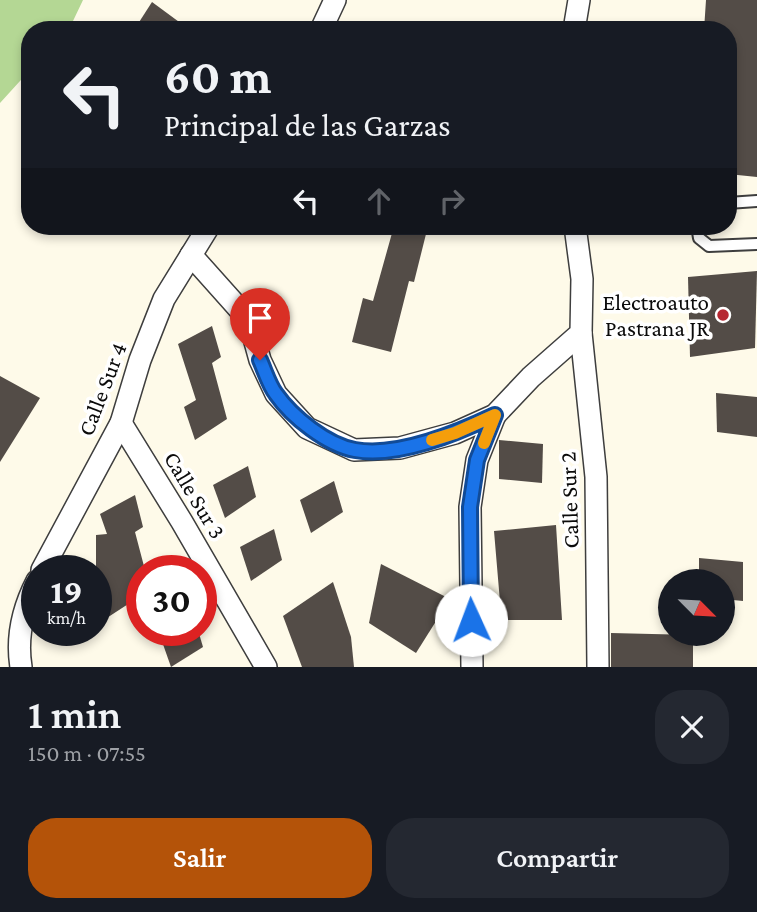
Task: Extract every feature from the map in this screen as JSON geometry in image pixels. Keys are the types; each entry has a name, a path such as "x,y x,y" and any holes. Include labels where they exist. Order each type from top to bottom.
{"street":[{"path":"325,21 335,0"},
{"path":"576,21 579,0"},
{"name":"Calle Sur 4","path":"50,555 121,423 140,360 164,299 203,235"},
{"name":"Calle Sur 2","path":"576,235 582,279 581,333 596,477 598,667"},
{"path":"191,255 248,320 260,360 276,394 307,428 354,450 400,448 455,433 495,415"},
{"path":"472,667 470,507 477,460 495,415 531,377 581,333"},
{"name":"Calle Sur 3","path":"121,423 183,522 266,667"},
{"path":"21,624 21,667"}],"lane":[{"path":"737,202 757,201"},
{"path":"698,235 709,246 757,244"}],"green space":[{"path":"0,0 83,0 73,21 21,21 21,80 0,103"}],"building":[{"path":"706,0 757,0 757,177 737,175 737,21 705,21"},
{"path":"152,2 178,21 140,21"},
{"path":"391,235 426,235 414,282 409,281 391,352 352,342 363,298 373,301"},
{"path":"757,271 755,348 690,357 688,277"},
{"path":"212,326 221,357 212,363 227,419 195,440 184,407 196,400 178,344"},
{"path":"0,376 40,398 0,462"},
{"path":"716,393 757,397 757,437 717,432"},
{"path":"499,440 543,444 542,483 499,479"},
{"path":"248,466 256,497 225,518 213,485"},
{"path":"334,481 343,512 311,533 300,500"},
{"path":"135,495 143,527 135,532 141,555 126,555 126,605 112,615 112,555 96,555 96,535 107,534 100,514"},
{"path":"556,525 562,620 487,620 484,602 500,602 494,531"},
{"path":"274,529 282,560 251,581 240,547"},
{"path":"699,558 743,562 743,601 735,600 735,569 699,569"},
{"path":"381,564 450,599 416,653 369,623"},
{"path":"333,582 351,637 354,667 302,667 283,616"},
{"path":"611,633 658,634 658,646 693,646 693,667 611,667"},
{"path":"164,646 203,646 203,647 171,667"}],"slow traffic":[{"path":"432,440 495,415 484,443"}],"place":[{"name":"Electroauto Pastrana JR","path":"723,315"}],"route":[{"path":"260,360 276,394 307,428 354,450 400,448 455,433 495,415 477,460 470,507 471,620"}]}
